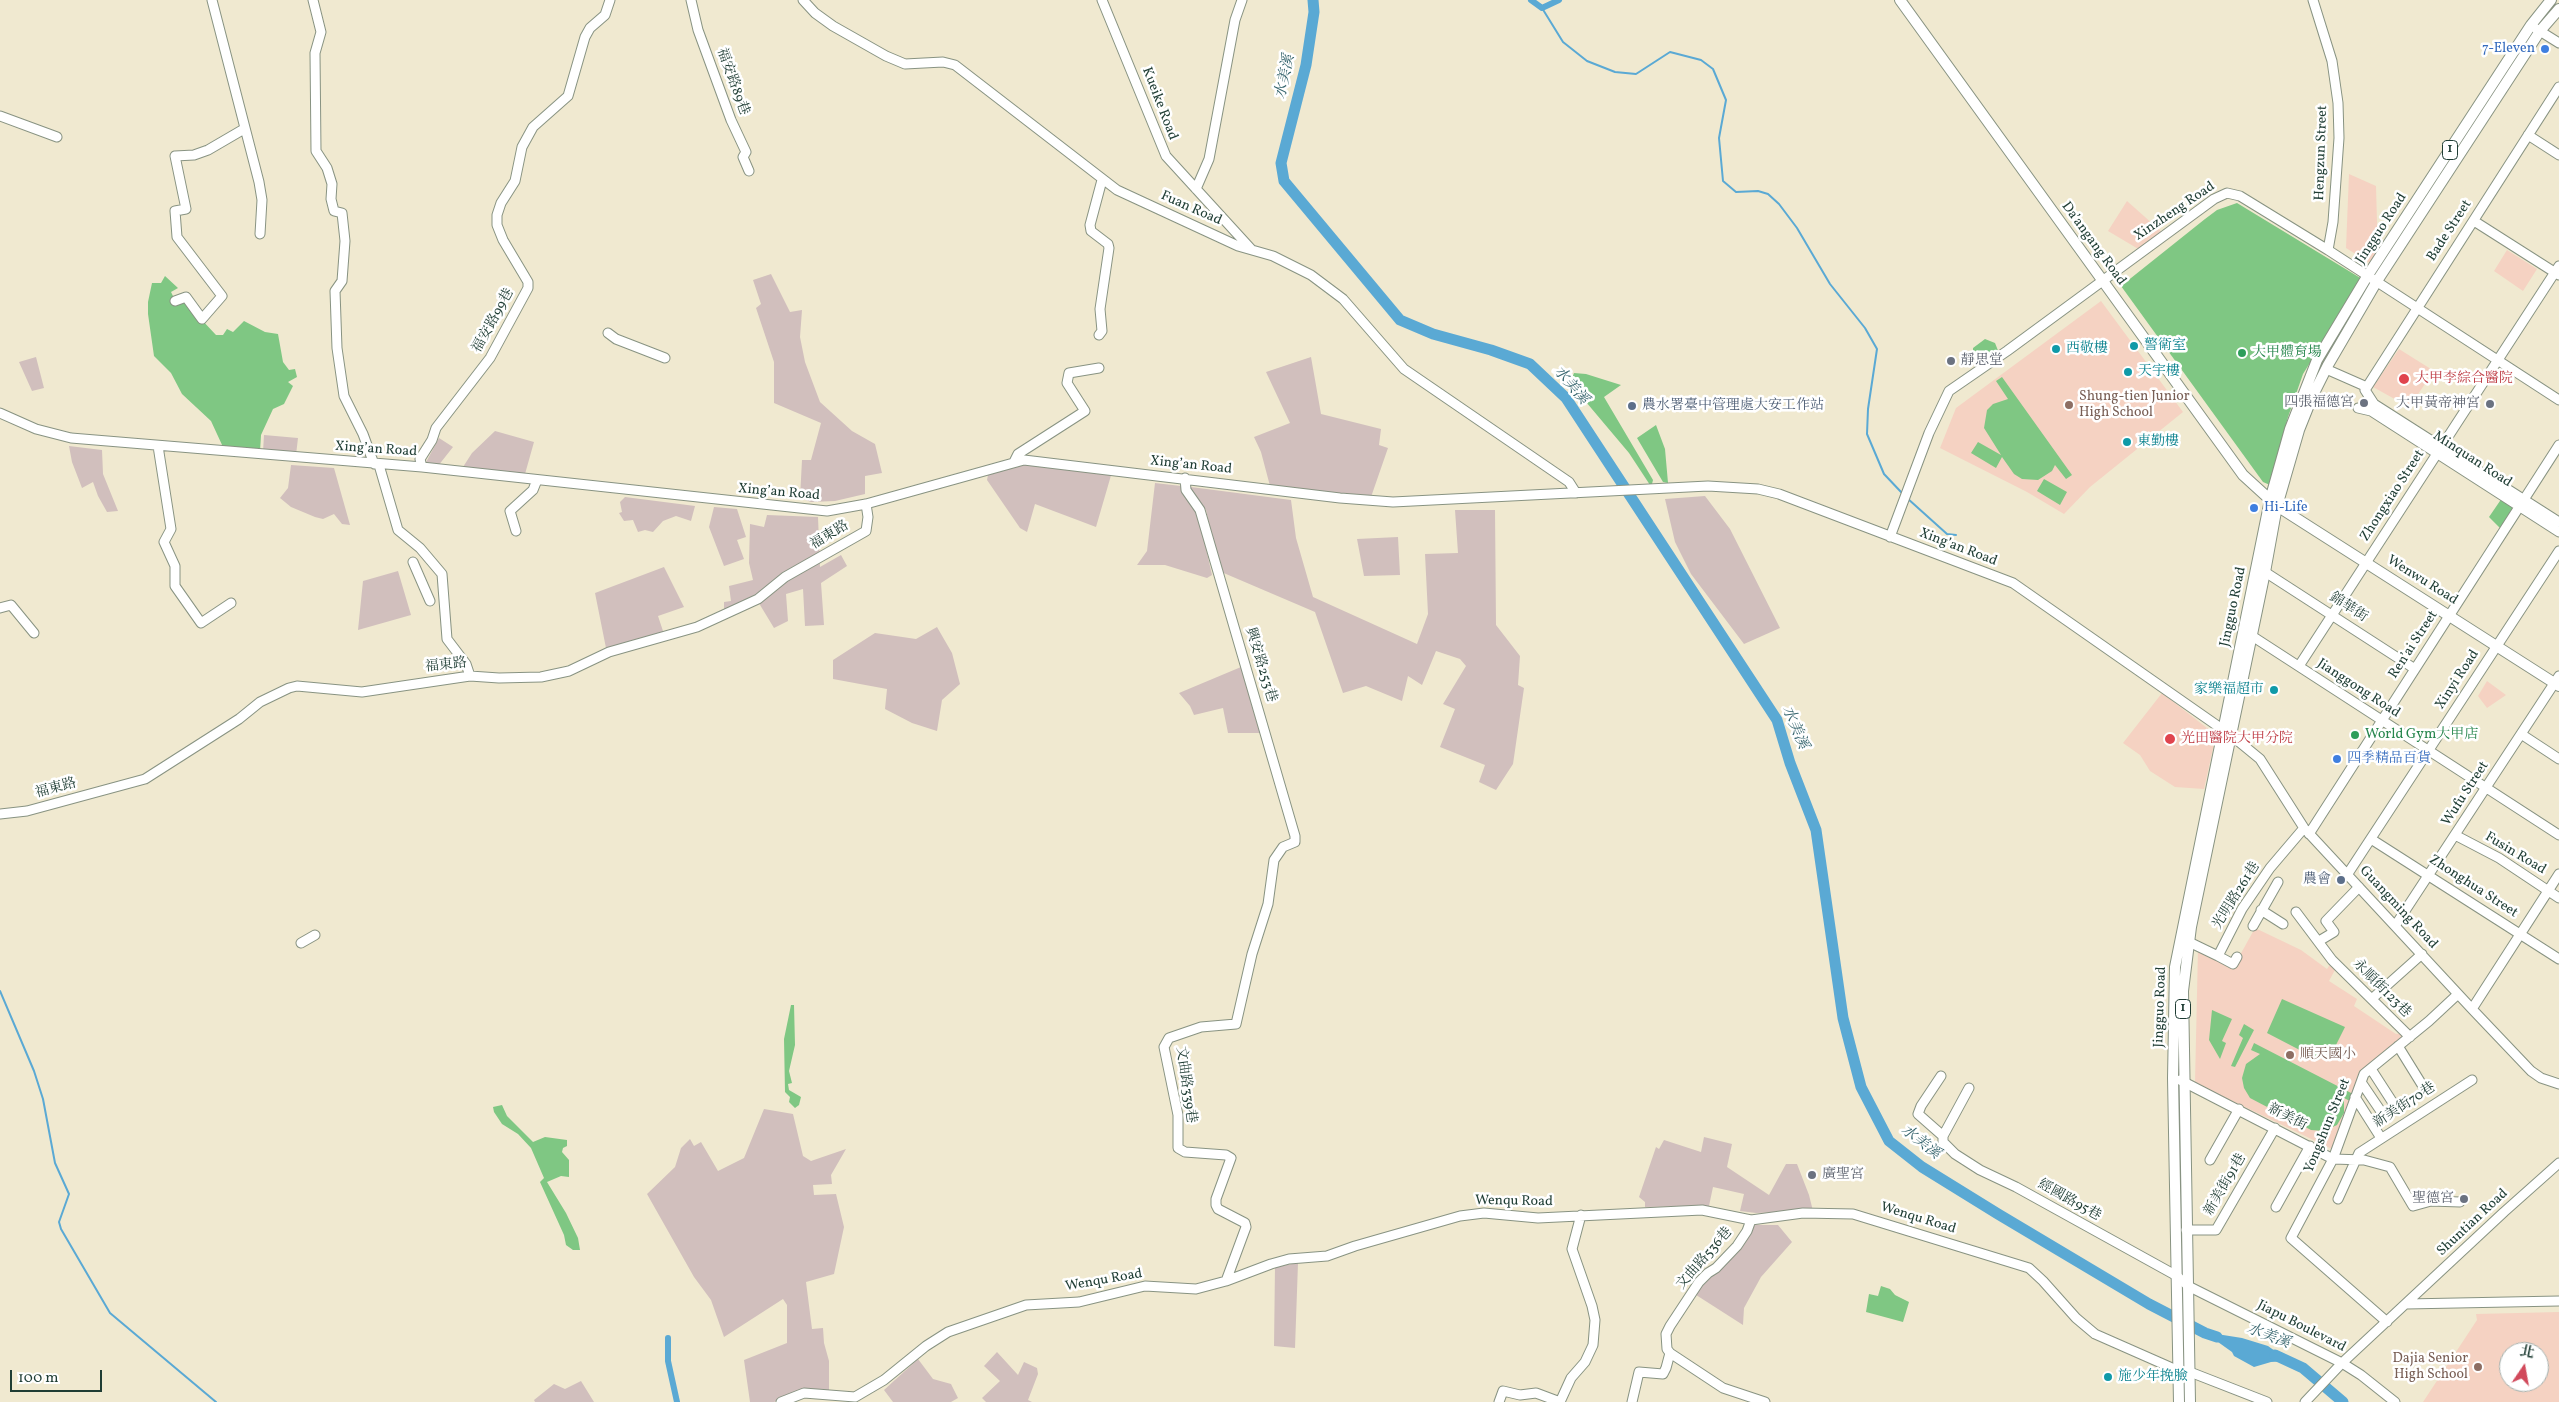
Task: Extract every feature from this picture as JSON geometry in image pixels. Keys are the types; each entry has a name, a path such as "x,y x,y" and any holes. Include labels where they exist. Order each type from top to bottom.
{"main road":[{"name":"Da’angang Road","path":"1900,0 2069,235 2104,280 2146,343 2243,476 2273,503"},
{"name":"Jingguo Road","path":"2247,636 2265,572 2273,503 2299,430 2326,369 2373,278 2530,25 2551,0"},
{"name":"Jingguo Road","path":"2184,1371 2178,1338 2177,1292 2178,1079 2183,991 2189,942 2228,734 2273,503 2290,429 2317,360 2540,31 2559,9"},
{"name":"Wenwu Road","path":"2273,503 2558,682"},
{"name":"Jingguo Road","path":"2184,1371 2189,1344 2188,1286 2178,1079 2175,966 2228,734"},
{"name":"1","path":"2179,1402 2184,1371"},
{"name":"1","path":"2184,1371 2190,1402"}],"street":[{"path":"212,0 262,200 260,234"},
{"path":"313,0 321,32 315,54 316,151 327,168 332,184 331,199 334,211 342,213 345,241 342,281 335,292 338,348 344,396 377,464 398,530 426,554 442,574 447,639 466,664 470,676"},
{"name":"福安路99巷","path":"422,467 420,459 432,440 436,428 490,358 528,288 528,282 503,240 497,225 499,209 515,181 522,147 533,127 568,96 584,37 590,28 605,15 610,0"},
{"name":"福安路89巷","path":"691,0 698,30 746,152 742,157 749,171"},
{"name":"Fuan Road","path":"804,0 815,13 827,22 858,42 886,56 905,64 943,62 955,65 983,89 1060,144 1102,180 1153,208 1282,260 1328,288 1360,317 1404,369 1568,482 1576,493"},
{"name":"Kueike Road","path":"1102,0 1162,149 1251,249"},
{"path":"1196,189 1209,159 1235,20 1242,0"},
{"name":"Hengzun Street","path":"2313,0 2332,61 2338,103 2339,138 2333,222 2328,250"},
{"path":"2530,25 2559,43"},
{"name":"Bade Street","path":"2366,389 2559,87"},
{"path":"0,116 57,137"},
{"path":"174,301 186,297 202,319 222,296 177,237 175,211 186,209 175,156 194,155 208,150 244,129"},
{"path":"2528,135 2559,155"},
{"path":"1099,335 1102,330 1100,308 1109,248 1108,244 1091,231 1090,225 1102,180"},
{"name":"Xinzheng Road","path":"1890,537 1929,433 1949,391 2007,351 2214,199 2228,193 2240,196 2373,278 2417,309 2498,359 2559,400"},
{"path":"2474,221 2558,271"},
{"name":"Zhongxiao Street","path":"2299,666 2498,359 2558,271"},
{"path":"608,333 616,340 665,358"},
{"path":"1014,462 1018,454 1084,411 1067,383 1069,373 1099,368"},
{"path":"2326,369 2366,389 2372,407 2358,408"},
{"name":"Minquan Road","path":"2372,407 2522,503 2559,522"},
{"name":"Xing’an Road","path":"0,413 57,436 422,467 818,511 866,504 1024,460 1340,498 1393,502 1708,486 1758,489 1779,494 2013,583 2228,734"},
{"name":"Ren’ai Street","path":"2306,831 2382,720 2559,445"},
{"path":"158,446 171,529 164,542 175,566 175,586 201,623 231,603"},
{"name":"Fuan Road","path":"1554,472 1564,492"},
{"name":"興安路253巷","path":"1185,478 1186,490 1200,510 1295,836 1295,842 1282,847 1276,855"},
{"path":"516,531 510,511 533,490 537,480"},
{"name":"Minquan Road","path":"2522,503 2559,532"},
{"name":"福東路","path":"0,814 26,811 145,779 238,720 260,702 289,688 297,686 362,692 470,676 499,678 561,674 597,657 697,627 744,607 785,577 866,531 868,517 866,504"},
{"name":"Xinyi Road","path":"2347,875 2559,551"},
{"path":"413,562 430,601"},
{"name":"錦華街","path":"2265,572 2333,614 2415,669"},
{"path":"0,608 11,605 34,632"},
{"name":"Jianggong Road","path":"2247,636 2299,666 2559,834"},
{"name":"Wufu Street","path":"2395,926 2521,734 2558,682"},
{"name":"Guangming Road","path":"2228,734 2260,759 2306,831 2472,1009 2531,1071 2541,1078 2559,1084"},
{"path":"2521,734 2559,759"},
{"name":"光明路261巷","path":"2218,956 2242,909 2270,868 2306,831"},
{"name":"Fusin Road","path":"2455,835 2499,858 2559,898"},
{"name":"Zhonghua Street","path":"2371,839 2559,959"},
{"name":"文曲路339巷","path":"1226,1281 1246,1227 1245,1222 1218,1209 1216,1205 1216,1199 1231,1158 1226,1155 1185,1152 1178,1148 1178,1115 1164,1047 1169,1038 1201,1027 1236,1024 1252,954 1268,904 1276,855"},
{"path":"2472,1009 2559,874"},
{"path":"2254,926 2278,882"},
{"path":"2318,941 2334,932 2326,921 2359,887"},
{"path":"2262,910 2283,924"},
{"name":"永順街123巷","path":"2296,912 2332,960 2410,1037"},
{"path":"301,943 314,935"},
{"path":"2189,942 2234,964 2237,957"},
{"path":"2376,996 2422,954"},
{"name":"Yongshun Street","path":"2387,1322 2291,1238 2333,1159 2364,1074 2410,1037 2458,994"},
{"path":"2398,1046 2424,1088"},
{"path":"2371,1069 2393,1103"},
{"name":"經國路95巷","path":"1941,1076 1921,1106 1918,1114 1943,1136 1943,1142 1955,1154 1980,1170 2016,1187 2177,1276 2188,1286"},
{"name":"新美街","path":"2178,1079 2333,1159 2357,1160 2390,1167 2413,1206 2431,1201 2460,1202"},
{"name":"新美街70巷","path":"2338,1199 2359,1153 2472,1080"},
{"path":"2361,1082 2380,1110"},
{"path":"1943,1136 1969,1088"},
{"path":"2354,1098 2381,1138"},
{"path":"2210,1160 2239,1109"},
{"name":"新美街91巷","path":"2186,1230 2216,1230 2275,1128"},
{"path":"2276,1207 2310,1146"},
{"name":"Shuntian Road","path":"2305,1402 2339,1366 2559,1163"},
{"name":"Wenqu Road","path":"781,1402 804,1393 855,1397 884,1380 907,1360 948,1332 1026,1305 1079,1302 1144,1286 1196,1289 1226,1281 1289,1259 1327,1256 1355,1246 1460,1216 1484,1213 1538,1218 1702,1210 1751,1220 1802,1213 1853,1214 2029,1268 2076,1318 2095,1334 2184,1371 2267,1402"},
{"path":"1499,1402 1503,1391 1520,1395 1536,1393 1560,1402 1571,1378 1585,1362 1593,1345 1595,1320 1592,1306 1572,1250 1580,1215"},
{"name":"文曲路536巷","path":"1670,1353 1667,1349 1666,1334 1670,1326 1699,1282 1716,1268 1737,1246 1747,1231 1751,1220"},
{"name":"Jiapu Boulevard","path":"2188,1286 2339,1366 2361,1375 2395,1402"},
{"path":"2406,1304 2559,1301"},
{"path":"1632,1402 1639,1372 1662,1374 1666,1368 1670,1353 1723,1388 1765,1402"}],"shaded area":[{"path":"2349,174 2376,186 2378,258 2373,265 2346,248"},
{"path":"2127,201 2163,233 2140,250 2108,231"},
{"path":"2507,250 2537,269 2523,291 2494,271"},
{"path":"771,274 790,312 802,310 800,337 805,362 820,402 852,431 875,444 882,473 865,476 865,494 835,501 811,502 800,498 802,460 811,460 821,423 774,403 774,362 756,308 761,304 753,280"},
{"name":"Shung-tien Junior High School","path":"2101,301 2183,412 2090,487 2064,514 2027,492 1940,448 1956,408"},
{"name":"大甲李綜合醫院","path":"2399,349 2434,371 2409,407 2373,387"},
{"path":"36,357 44,388 32,391 19,362"},
{"path":"1311,357 1321,414 1381,429 1379,445 1388,448 1371,497 1270,486 1261,452 1254,437 1290,423 1266,372"},
{"path":"495,431 534,442 525,474 463,467 472,453"},
{"path":"264,435 298,438 296,455 263,452"},
{"path":"439,438 453,447 438,466 424,466"},
{"path":"69,446 102,450 103,474 118,511 107,512 93,482 82,488 72,462"},
{"path":"1027,462 1112,472 1096,527 1035,504 1027,532 1020,528 987,480 989,470"},
{"path":"291,465 334,468 350,525 342,524 334,514 323,519 315,517 291,507 280,498 288,488"},
{"path":"1155,483 1181,486 1198,513 1212,575 1207,578 1165,565 1137,565 1147,551"},
{"path":"1191,487 1291,500 1296,538 1313,597 1417,644 1428,614 1425,554 1458,553 1455,510 1495,510 1496,625 1520,656 1518,685 1524,688 1513,764 1496,790 1479,782 1485,765 1440,747 1455,709 1443,704 1466,666 1460,659 1436,651 1422,685 1408,676 1402,701 1366,686 1343,693 1315,612 1219,571 1206,510 1191,492"},
{"path":"1705,496 1730,529 1780,628 1744,644 1691,574 1675,542 1665,499"},
{"path":"625,497 695,506 691,521 676,516 663,521 653,532 645,530 638,532 633,520 624,521 619,513 622,512 620,502"},
{"path":"714,507 737,509 746,537 737,540 744,559 724,566 709,527"},
{"path":"767,515 818,517 820,567 841,555 847,566 821,583 824,625 805,626 803,589 786,594 788,621 774,628 754,595 743,604 724,611 724,602 731,601 729,586 753,580 749,563 750,524 764,527"},
{"path":"1398,537 1400,575 1364,576 1357,539"},
{"path":"664,567 684,607 658,616 664,634 606,648 595,593"},
{"path":"398,571 411,615 358,630 363,581"},
{"path":"937,627 952,653 960,684 942,700 937,731 912,723 885,709 887,689 833,679 833,660 875,633 916,639"},
{"path":"1241,667 1260,733 1228,733 1223,708 1194,715 1190,706 1179,693"},
{"path":"2487,681 2506,695 2487,708 2478,696"},
{"name":"光田醫院大甲分院","path":"2162,693 2216,735 2204,789 2175,787 2150,771 2140,755 2123,743"},
{"name":"順天國小","path":"2255,928 2301,950 2327,969 2331,963 2336,968 2329,981 2357,999 2354,1006 2396,1034 2404,1033 2407,1036 2362,1073 2332,1149 2195,1083 2198,949 2234,966"},
{"path":"764,1109 793,1114 803,1156 811,1161 846,1149 831,1175 832,1184 813,1185 814,1195 836,1194 844,1227 834,1274 806,1282 812,1329 823,1328 824,1343 829,1361 829,1391 799,1391 774,1402 750,1402 744,1360 787,1343 787,1305 783,1299 724,1337 711,1300 694,1277 647,1194 675,1167 681,1148 690,1139 694,1146 701,1142 718,1171 744,1158"},
{"path":"1704,1137 1732,1144 1727,1167 1769,1195 1786,1164 1797,1164 1813,1211 1756,1213 1740,1211 1744,1194 1713,1187 1709,1206 1645,1207 1645,1202 1639,1197 1656,1147 1659,1149 1664,1140 1701,1152"},
{"path":"1750,1225 1778,1225 1792,1242 1761,1277 1744,1308 1743,1325 1693,1293 1714,1271"},
{"path":"1298,1263 1295,1348 1274,1346 1275,1267"},
{"name":"Dajia Senior High School","path":"2559,1312 2559,1402 2423,1402 2477,1320 2476,1314"},
{"path":"997,1352 1018,1375 1024,1362 1037,1368 1038,1374 1028,1400 1032,1402 986,1402 982,1398 1000,1381 984,1366"},
{"path":"918,1359 933,1379 951,1384 958,1398 951,1402 893,1402 884,1390"},
{"path":"581,1381 594,1402 535,1402 534,1400 554,1384 565,1389"}],"green space":[{"name":"大甲體育場","path":"2237,203 2362,279 2303,374 2288,417 2270,485 2263,482 2121,286 2217,210"},
{"path":"165,276 178,288 171,292 177,304 185,302 216,335 223,335 227,329 233,332 244,321 265,332 278,334 283,362 289,370 295,369 297,377 288,382 293,386 284,404 273,409 261,435 260,452 223,447 211,421 182,394 171,373 154,356 148,302 152,283 161,283"},
{"path":"1985,339 1995,343 1999,353 1978,368 1973,356 1973,348"},
{"path":"1574,373 1586,374 1621,385 1604,397 1653,480 1652,484 1650,485 1629,453 1570,383"},
{"path":"2002,377 2072,475 2066,479 2055,465 2052,471 2038,480 2022,479 2014,474 2002,457 1996,468 1971,453 1978,442 2001,455 1984,428 1987,410 1993,404 2008,399 1996,381"},
{"path":"1656,425 1665,449 1668,483 1663,482 1637,438"},
{"path":"2044,479 2067,492 2060,505 2037,491"},
{"path":"2502,498 2517,508 2502,530 2489,517"},
{"path":"2282,999 2345,1027 2332,1053 2325,1049 2319,1060 2267,1033"},
{"path":"791,1005 794,1005 795,1045 789,1071 792,1083 788,1084 789,1090 801,1097 799,1105 795,1108 789,1102 790,1097 785,1092 784,1039"},
{"path":"2212,1010 2232,1019 2222,1041 2226,1043 2220,1059 2209,1040"},
{"path":"2244,1024 2254,1030 2235,1067 2231,1066 2243,1038 2239,1035"},
{"path":"2254,1043 2353,1094 2350,1101 2344,1098 2344,1113 2337,1125 2324,1131 2311,1130 2250,1098 2244,1088 2242,1078 2246,1064 2260,1054 2251,1050"},
{"path":"502,1105 507,1116 533,1142 545,1137 567,1140 567,1146 563,1148 562,1152 569,1160 569,1177 561,1176 547,1182 566,1213 578,1238 580,1250 573,1250 566,1245 564,1235 540,1182 544,1178 531,1148 518,1134 502,1124 494,1112 493,1107"},
{"path":"1881,1286 1890,1289 1895,1295 1909,1302 1903,1322 1866,1312 1869,1294 1878,1296"}],"water":[{"path":"2204,1332 2242,1338 2268,1346 2289,1361 2271,1362 2254,1367 2234,1356 2232,1352"}],"waterway":[{"name":"水美溪","path":"1313,0 1314,12 1306,65 1281,163 1284,181 1400,320 1433,334 1491,350 1530,364 1566,398 1777,720 1790,763 1816,830 1843,1018 1861,1087 1889,1141 1922,1167 1998,1214 2149,1304 2205,1333 2217,1337"},
{"path":"1531,0 1542,8 1559,0"},
{"path":"1542,8 1563,42 1587,61 1615,72 1636,74 1670,52 1701,60 1713,69 1726,100 1719,138 1723,181 1736,192 1758,191 1768,194 1779,204 1797,228 1830,284 1865,328 1877,349 1868,409 1867,434 1884,474 1902,493"},
{"path":"1907,498 1947,534 1956,535"},
{"path":"0,991 34,1071 43,1099 55,1163 69,1194 59,1222 61,1229 110,1313 216,1402"},
{"path":"668,1338 668,1361 677,1402"},
{"name":"水美溪","path":"2275,1355 2303,1368 2343,1402"}],"place":[{"name":"7-Eleven","path":"2545,49"},
{"name":"警衛室","path":"2134,346"},
{"name":"西敬樓","path":"2056,349"},
{"name":"大甲體育場","path":"2242,353"},
{"name":"靜思堂","path":"1951,361"},
{"name":"天宇樓","path":"2128,372"},
{"name":"大甲李綜合醫院","path":"2404,379"},
{"name":"四張福德宮","path":"2364,403"},
{"name":"大甲黃帝神宮","path":"2490,404"},
{"name":"Shung-tien Junior High School","path":"2069,405"},
{"name":"農水署臺中管理處大安工作站","path":"1632,406"},
{"name":"東勤樓","path":"2127,442"},
{"name":"Hi-Life","path":"2254,508"},
{"name":"家樂福超市","path":"2274,690"},
{"name":"World Gym大甲店","path":"2355,735"},
{"name":"光田醫院大甲分院","path":"2170,739"},
{"name":"四季精品百貨","path":"2337,759"},
{"name":"農會","path":"2341,880"},
{"name":"順天國小","path":"2290,1055"},
{"name":"廣聖宮","path":"1812,1175"},
{"name":"聖德宮","path":"2464,1199"},
{"name":"Dajia Senior High School","path":"2478,1367"},
{"name":"施少年挽臉","path":"2108,1377"}]}
